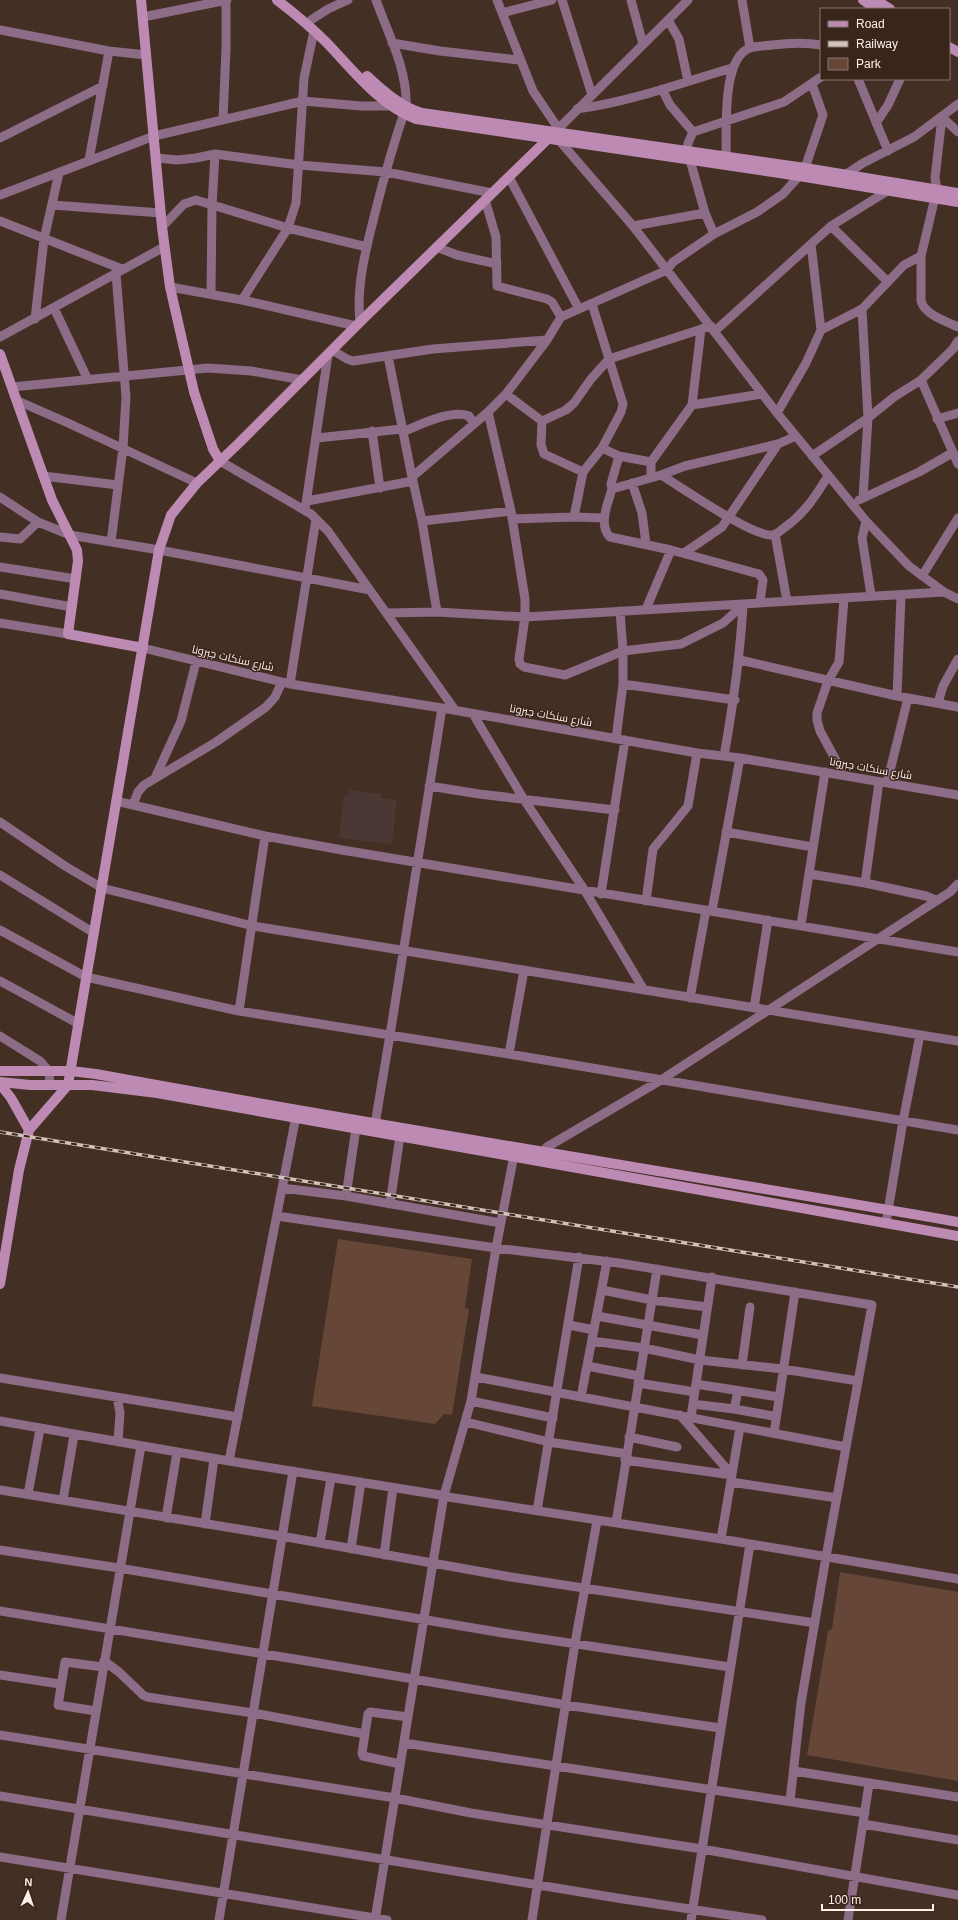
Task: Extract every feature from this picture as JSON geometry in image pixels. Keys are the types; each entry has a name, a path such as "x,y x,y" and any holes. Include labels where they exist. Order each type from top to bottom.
{"main road":[{"path":"141,0 164,247 170,286 194,392 213,449 220,461"},
{"path":"277,0 314,30 393,103 424,121 555,134 689,156 802,172 845,175 936,194 958,202"},
{"path":"288,0 311,20 393,103"},
{"path":"863,0 875,8"},
{"path":"876,0 888,8"},
{"path":"0,1284 4,1233 29,1130 68,1084 71,1071 159,550 171,515 197,483 436,247 555,134"},
{"path":"689,156 726,157 889,190 936,194 958,193"},
{"path":"0,354 52,500 70,535 78,555 68,634 143,648"},
{"path":"0,1071 71,1071 96,1074 296,1114 356,1128 513,1158 958,1236"},
{"path":"0,1083 92,1085 375,1124 958,1222"},
{"path":"0,1083 11,1098 29,1130"}],"street":[{"path":"143,17 226,0 226,49 223,120"},
{"path":"311,20 328,9 348,0"},
{"path":"170,286 358,324 358,303 367,247 386,172 405,111 405,80 376,0"},
{"path":"497,0 519,60 555,134 633,226 777,413 866,521 909,566 944,592 958,599"},
{"path":"502,13 552,0"},
{"path":"562,0 592,95"},
{"path":"631,0 643,44"},
{"path":"555,134 577,109 688,0"},
{"path":"742,0 750,48"},
{"path":"668,20 679,39 688,81"},
{"path":"0,30 110,51 146,55"},
{"path":"242,300 288,228 296,203 304,78 314,30"},
{"path":"392,43 440,51 519,60"},
{"path":"726,157 729,83 732,68 738,58 750,48 792,43 820,45"},
{"path":"89,160 110,51"},
{"path":"577,109 605,105 732,68"},
{"path":"714,234 705,213 689,156 688,143 693,132 784,102 820,78"},
{"path":"858,80 888,151"},
{"path":"876,123 888,105 900,80"},
{"path":"306,506 412,479 488,412 506,394 547,340 561,317 667,270 674,262 714,234 757,212 783,194 802,172 823,114 812,84"},
{"path":"0,138 103,86"},
{"path":"662,89 670,105 693,132"},
{"path":"0,195 154,136 303,101 361,106 393,103"},
{"path":"845,175 863,163 914,137 958,104"},
{"path":"942,117 958,132"},
{"path":"942,117 934,178 936,194 921,256 921,300 922,306 928,311 958,327"},
{"path":"210,294 215,154"},
{"path":"156,158 177,160 215,154 386,172 489,196 496,237 497,286 547,299 552,302 561,317"},
{"path":"35,319 44,239 59,173"},
{"path":"509,177 579,309"},
{"path":"542,421 562,412 574,403 591,379 609,359 701,329 713,329 831,226 889,190"},
{"path":"162,227 184,204 196,200 288,228 367,247"},
{"path":"52,205 161,213"},
{"path":"633,226 705,213"},
{"path":"0,221 119,271"},
{"path":"831,226 888,282"},
{"path":"777,413 806,363 821,330 810,244"},
{"path":"0,337 164,247"},
{"path":"436,247 457,255 497,264"},
{"path":"821,330 862,309 904,265 921,256"},
{"path":"111,542 123,448 126,397 119,271"},
{"path":"574,517 583,472 602,448 621,412 623,404 592,304"},
{"path":"54,308 88,380"},
{"path":"862,309 868,418 863,498"},
{"path":"651,477 651,462 692,405 701,329"},
{"path":"306,506 330,352 353,361 434,349 547,340"},
{"path":"812,456 868,418 894,397 921,380 953,349 958,341"},
{"path":"388,356 402,431 422,521 436,612"},
{"path":"12,387 208,368 251,371 303,380"},
{"path":"921,380 952,454 958,464"},
{"path":"506,394 542,421"},
{"path":"692,405 762,394"},
{"path":"18,402 123,448 197,483"},
{"path":"488,412 512,515 525,599 525,617 519,659 520,664 524,667 565,675 624,651 681,644 723,623 743,605"},
{"path":"937,419 958,413"},
{"path":"317,438 372,431 402,431 430,419 461,415 468,416 474,424"},
{"path":"542,421 541,445 544,454 583,472"},
{"path":"372,431 380,488"},
{"path":"612,489 661,475 685,466 778,444 796,436"},
{"path":"684,553 714,534 722,527 778,444"},
{"path":"602,448 619,456 651,462"},
{"path":"852,503 919,472 952,454"},
{"path":"619,456 604,518 606,532 610,537 684,553 759,574 763,580 760,602"},
{"path":"220,461 306,506 328,531 455,710"},
{"path":"661,475 728,517 760,533 775,534 804,512 828,476"},
{"path":"43,476 118,485"},
{"path":"632,483 642,513 646,544"},
{"path":"0,498 38,522 70,535 159,550 370,590"},
{"path":"422,521 512,515 604,518"},
{"path":"922,576 958,518"},
{"path":"133,805 141,788 155,778 216,742 266,707 286,683 316,519"},
{"path":"866,521 862,538 871,595"},
{"path":"0,537 20,539 38,522"},
{"path":"775,534 787,601"},
{"path":"646,610 671,550"},
{"path":"0,567 76,579"},
{"path":"386,612 436,612 525,617 743,605 760,602 844,599 871,595 901,596 944,592"},
{"path":"0,594 72,607"},
{"path":"897,696 901,596"},
{"path":"844,599 841,653 839,662 828,681 819,706 817,720 820,731 844,775"},
{"path":"724,756 735,700 740,660 743,605"},
{"path":"601,894 615,810 621,739 624,651 620,611"},
{"path":"0,623 68,634"},
{"name":"شارع سنكات جبرونا","path":"143,648 286,683 455,710 697,753 740,758 958,795"},
{"path":"938,703 943,686 958,659"},
{"path":"740,660 897,696 958,707"},
{"path":"155,778 181,721 196,662"},
{"path":"623,684 735,700"},
{"path":"865,883 883,783 908,698"},
{"path":"375,1124 442,708"},
{"path":"472,714 523,798 585,891 644,990"},
{"path":"646,901 653,849 688,806 697,753"},
{"path":"690,998 726,832 740,758"},
{"path":"801,925 825,772"},
{"path":"429,786 479,794 615,810"},
{"path":"116,801 265,836 342,850 417,861 601,894 709,910 958,952"},
{"path":"0,822 65,866 102,888 252,926 958,1042"},
{"path":"726,832 814,847"},
{"path":"239,1011 265,836"},
{"path":"810,874 865,883 926,896 936,900"},
{"path":"0,875 94,933"},
{"path":"537,1162 541,1152 547,1147 661,1080 766,1010 877,939 958,884"},
{"path":"754,1008 768,920"},
{"path":"0,930 86,977 239,1011 509,1054 958,1130"},
{"path":"509,1054 524,970"},
{"path":"0,981 79,1024"},
{"path":"886,1223 903,1121 920,1035"},
{"path":"0,1036 40,1061 49,1071 50,1085"},
{"path":"229,1461 296,1114"},
{"path":"346,1196 356,1128"},
{"path":"390,1204 400,1136"},
{"path":"375,1919 444,1496 466,1422 476,1377 496,1248 515,1147"},
{"path":"282,1188 346,1196 501,1223"},
{"path":"277,1216 496,1248 607,1261 712,1277 872,1305 801,1703 790,1801"},
{"path":"537,1511 558,1392 579,1258"},
{"path":"580,1397 607,1261"},
{"path":"616,1523 657,1269"},
{"path":"691,1417 712,1277"},
{"path":"602,1290 652,1300 707,1307"},
{"path":"774,1433 795,1292"},
{"path":"742,1365 750,1307"},
{"path":"596,1316 704,1335"},
{"path":"569,1325 594,1330"},
{"path":"592,1341 644,1348 700,1360 783,1369 858,1381"},
{"path":"587,1366 639,1379 696,1388 738,1391 779,1398"},
{"path":"476,1377 846,1447"},
{"path":"0,1378 238,1417"},
{"path":"734,1409 738,1391"},
{"path":"117,1397 120,1413 118,1442"},
{"path":"471,1401 553,1418"},
{"path":"693,1404 773,1416"},
{"path":"680,1415 731,1479"},
{"path":"0,1421 214,1459 597,1521 721,1539 958,1579"},
{"path":"466,1422 549,1442 731,1479 837,1498"},
{"path":"721,1539 740,1427"},
{"path":"28,1494 40,1429"},
{"path":"63,1500 74,1435"},
{"path":"629,1437 677,1446"},
{"path":"60,1920 141,1446"},
{"path":"166,1518 177,1452"},
{"path":"205,1524 214,1459"},
{"path":"219,1920 281,1536 293,1471"},
{"path":"320,1544 331,1478"},
{"path":"351,1549 361,1482"},
{"path":"384,1555 393,1488"},
{"path":"0,1490 281,1536 433,1564 815,1623"},
{"path":"532,1920 575,1643 597,1521"},
{"path":"691,1920 750,1544"},
{"path":"0,1550 119,1568 503,1633 730,1667"},
{"path":"0,1611 415,1679 566,1706 720,1728"},
{"path":"96,1711 58,1705 60,1684 65,1662 104,1664 119,1672 147,1697 253,1713 364,1734"},
{"path":"0,1675 60,1684"},
{"path":"400,1764 364,1756 362,1753 364,1734 368,1714 370,1712 408,1717"},
{"path":"0,1735 395,1798 471,1813 702,1849 958,1895"},
{"path":"404,1743 865,1813"},
{"path":"794,1771 958,1797"},
{"path":"848,1920 869,1784"},
{"path":"0,1796 692,1910 762,1920"},
{"path":"863,1824 958,1840"},
{"path":"0,1857 387,1920"}],"shaded area":[{"path":"349,790 381,794 381,798 397,800 392,844 339,838 344,796 348,796"}],"green space":[{"path":"338,1239 472,1259 465,1308 469,1309 452,1415 444,1414 435,1424 312,1406"},
{"path":"840,1572 958,1592 958,1781 807,1755 828,1631 832,1629"}],"railway":[{"path":"0,1132 958,1287"}]}
